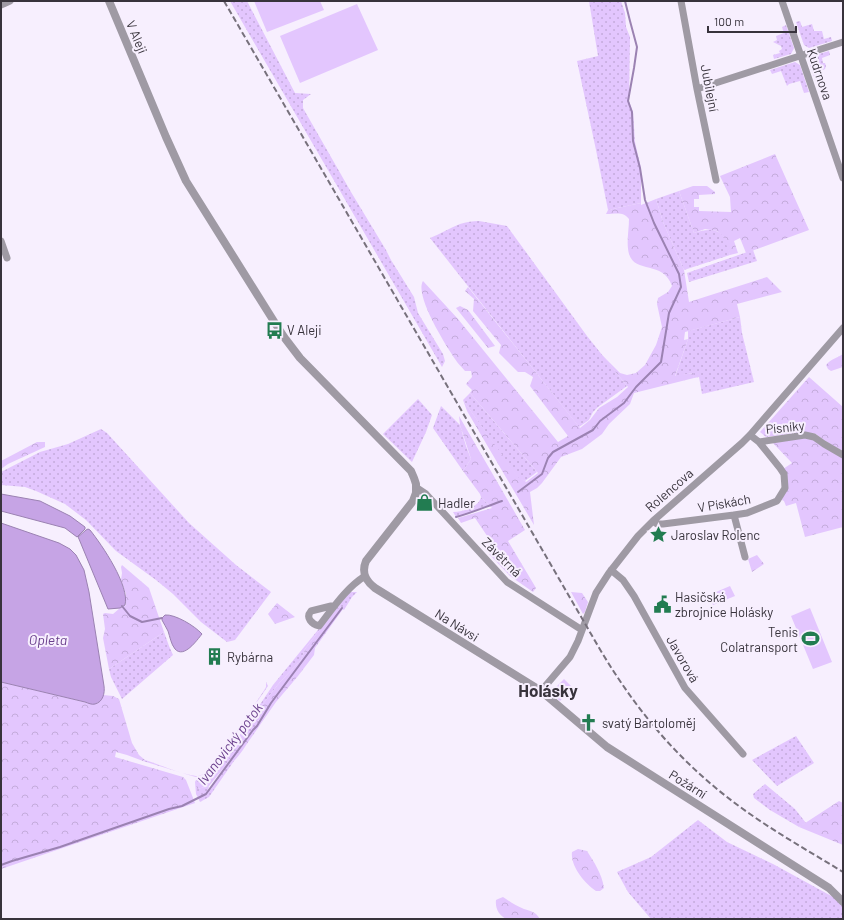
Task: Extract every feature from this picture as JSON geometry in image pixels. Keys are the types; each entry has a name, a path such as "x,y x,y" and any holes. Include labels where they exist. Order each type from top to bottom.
{"street":[{"path":"1,5 10,1"},
{"name":"V Aleji","path":"109,1 186,181 270,316 300,358 411,471 416,481 416,488"},
{"name":"Jubilejní","path":"681,1 716,180"},
{"name":"Kudrnova","path":"782,1 842,170 843,178"},
{"path":"697,89 843,42"},
{"path":"1,241 7,258"},
{"name":"Rolencova","path":"541,691 567,662 578,641 596,593 611,570 638,536 653,520 750,435 843,328"},
{"name":"Písníky","path":"750,435 759,442 805,435 814,436 824,444 843,455"},
{"name":"V Pískách","path":"653,520 657,524 663,524 734,515 777,501 785,488 784,474 759,442"},
{"path":"334,606 354,583 365,576 364,568 366,561 412,503 416,488"},
{"name":"Závětrná","path":"416,488 426,494 507,582 582,630"},
{"path":"734,515 745,557"},
{"name":"Javorová","path":"611,570 624,580 685,688 743,754"},
{"name":"Na Návsi","path":"365,576 369,583 375,588 541,691"},
{"name":"Požární","path":"541,691 607,747 829,888 843,902"}],"green space":[{"path":"230,1 247,1 295,93 311,94 303,100 303,108 414,297 418,313 443,354 445,361 442,367"},
{"path":"254,1 320,1 324,10 267,32"},
{"path":"589,1 621,1 625,13 626,27 630,37 629,101 633,112 635,142 641,168 641,203 608,210 577,61 598,56"},
{"path":"357,4 378,50 300,83 280,36"},
{"path":"800,21 802,27 812,24 814,31 822,31 824,39 831,37 832,41 809,48 804,45 796,22"},
{"path":"786,25 794,48 791,54 774,59 773,55 780,53 779,51 782,49 781,46 773,42 777,40 776,36 784,33 782,27"},
{"path":"829,51 830,55 822,58 823,63 825,63 826,66 825,69 823,70 821,68 821,70 817,71 820,79 815,80 809,62 812,56"},
{"path":"795,62 800,65 809,92 804,93 800,81 787,86 781,71 772,74 770,70"},
{"path":"775,154 809,230 746,253 740,238 734,241 738,253 730,255 723,236 717,231 705,229 694,233 679,191 693,186 707,186 715,192 715,194 699,195 699,199 694,199 694,207 699,207 699,211 731,212 730,197 720,176"},
{"path":"679,191 694,233 710,230 718,232 724,237 730,255 684,270 663,222 656,199"},
{"path":"656,199 663,222 684,270 689,302 767,277 782,292 737,304 740,317 685,332 684,340 688,339 675,376 693,373 694,378 634,393 630,404 609,424 602,434 582,449 561,457 542,483 530,492 534,525 467,411 463,400 518,477 526,482 538,473 470,393 472,390 466,384 472,377 471,371 465,371 457,362 432,320 423,297 421,288 423,281 458,319 558,442 568,436 530,386 533,377 525,372 518,372 499,353 501,345 473,311 474,299 465,291 468,287 580,428 590,420 599,408 617,397 628,387 600,353 620,373 627,375 636,373 645,365 656,345 662,327 657,304 658,298 668,292 672,286 668,278 662,273 637,264 632,260 628,250 629,219 627,216 619,214 606,214 608,210 641,203 641,205"},
{"path":"479,221 507,226 587,336 627,386 598,407 593,412 589,420 579,427 430,238 460,224"},
{"path":"753,250 757,261 689,282 687,273"},
{"path":"460,306 468,310 495,346 488,348 456,308"},
{"path":"740,317 742,333 754,382 702,394 699,377 694,378 692,373 675,377 688,339 688,331"},
{"path":"843,354 843,367 831,371 828,369 826,365 828,363"},
{"path":"809,377 843,407 843,451 826,442 816,434 804,432 766,437 760,432"},
{"path":"470,393 537,472 525,481 518,478 463,400"},
{"path":"418,399 432,415 412,462 383,434"},
{"path":"441,406 460,425 471,459 463,471 433,428"},
{"path":"459,416 525,530 508,541 536,588 533,592 510,576 489,554 496,549 475,518 461,523 458,518 492,508 481,497 463,471 471,459 460,425"},
{"path":"101,429 107,433 189,523 236,565 271,592 235,640 227,642 201,622 173,594 116,551 86,520 65,504 25,487 1,485 1,472 40,452 68,444"},
{"path":"804,438 812,439 843,458 843,527 805,537 796,503 786,506 782,500 787,484 786,474 783,469 792,463 772,442"},
{"path":"37,442 45,442 45,447 8,464 1,469 1,461"},
{"path":"481,497 489,505 456,517 453,512 461,511 474,506 480,501"},
{"path":"757,555 764,564 752,572 748,559"},
{"path":"122,565 149,588 164,632 109,669 103,638 105,629 103,614 113,614 126,605 126,594 121,580"},
{"path":"730,586 735,596 713,605 709,595"},
{"path":"349,592 357,592 344,610 338,606 305,649 301,660 280,682 252,718 262,722 251,738 244,730 227,756 231,758 227,764 223,761 219,766 273,685"},
{"path":"571,592 582,593 588,602 583,614"},
{"path":"277,603 295,617 275,624 268,614"},
{"path":"338,606 343,609 315,648 314,655 298,676 276,702 262,722 252,718 280,682 301,660 305,649"},
{"name":"Tenis Colatransport","path":"810,608 832,662 813,669 791,616"},
{"path":"164,632 173,655 122,699 111,677 109,669"},
{"path":"564,679 572,687 560,701 550,691 552,687 555,688"},
{"path":"1,682 92,704 98,703 103,695 113,696 119,699 132,743 139,755 145,760 143,761 116,752 115,757 183,777 186,780 195,803 1,869"},
{"path":"266,682 268,686 222,756 210,771 263,692 266,687"},
{"path":"244,729 251,738 234,761 227,755"},
{"path":"796,736 814,763 777,786 752,760"},
{"path":"232,759 234,761 209,797 200,802 196,794 196,780 211,774 219,766 197,789 209,786 208,790 211,789"},
{"path":"145,760 179,772 202,775 196,777 192,776 143,761"},
{"path":"223,761 227,764 209,786 197,789 196,782 209,777"},
{"path":"765,784 795,809 806,823 799,827 770,810 754,798 753,794"},
{"path":"839,801 843,803 843,845 799,827"},
{"path":"698,820 727,842 773,864 835,898 843,906 843,919 651,919 628,892 617,872 651,857"},
{"path":"578,849 587,851 597,868 604,888 600,891 596,891 587,884 576,869 573,863 572,852"},
{"path":"503,897 524,909 533,912 540,919 504,918 498,911 496,903 496,900"}],"water":[{"path":"1,494 40,501 70,516 85,527 85,529 77,537 65,528 1,511"},
{"name":"Opleta","path":"1,523 59,543 70,549 76,555 84,570 89,592 104,686 103,697 98,703 91,704 1,682"},
{"path":"88,529 101,545 119,577 125,597 125,605 120,608 108,609 78,537"},
{"path":"165,615 174,616 185,621 202,634 190,648 182,652 175,649 162,620"}],"waterway":[{"name":"Ivanovický potok","path":"518,492 542,474 548,458 553,452 593,430 600,421 624,403 636,387 661,362 669,313 681,287 679,274 654,223 645,200 640,168 633,141 632,112 628,101 637,47 625,1"},
{"name":"Ivanovický potok","path":"456,517 502,501"},
{"path":"122,606 130,616 142,622 162,618"},
{"name":"Ivanovický potok","path":"1,865 182,806 206,794 257,726 271,703 342,608"}],"railway":[{"path":"224,1 598,646 629,694 664,738 683,759 704,778 750,814 843,872"}],"place":[{"name":"V Aleji","path":"274,330"},
{"name":"Hadler","path":"425,503"},
{"name":"Jaroslav Rolenc","path":"658,535"},
{"name":"Hasičská zbrojnice Holásky","path":"662,604"},
{"name":"Tenis Colatransport","path":"811,639"},
{"name":"Rybárna","path":"214,657"},
{"name":"svatý Bartoloměj","path":"589,723"}],"district":[{"name":"Holásky","path":"548,691"}]}
